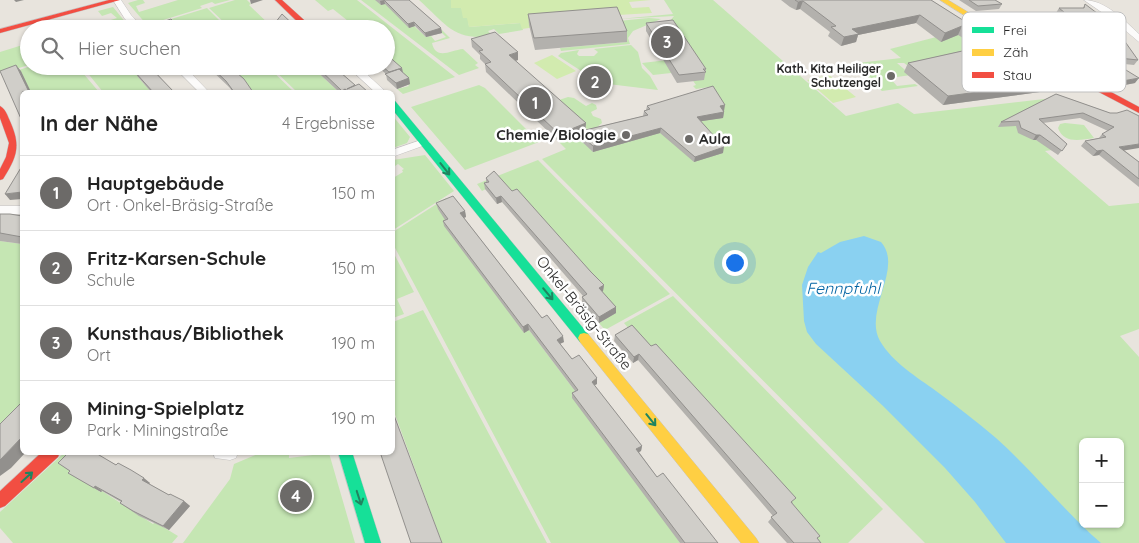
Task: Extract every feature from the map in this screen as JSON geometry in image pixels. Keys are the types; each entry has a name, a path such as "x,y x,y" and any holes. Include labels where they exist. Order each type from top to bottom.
{"street":[{"path":"0,20 76,0"},
{"path":"44,20 117,0 131,20"},
{"path":"278,0 300,20"},
{"path":"943,0 963,12"},
{"path":"1088,0 1107,12"},
{"path":"0,32 20,27"},
{"path":"1126,27 1139,39"},
{"path":"187,75 202,90"},
{"path":"362,75 379,90"},
{"path":"1105,92 1139,110"},
{"name":"Onkel-Bräsig-Straße","path":"395,107 751,543"},
{"path":"0,109 16,149 0,177"},
{"path":"395,153 424,142"},
{"path":"0,210 20,210"},
{"path":"0,501 50,455"},
{"path":"346,455 373,543"}],"green space":[{"path":"143,0 145,3 136,6 139,12 178,0 230,0 215,4 212,2 200,6 202,8 163,20 143,20 128,3"},
{"path":"235,0 247,0 251,4 249,5 265,20 222,20 209,8"},
{"path":"315,0 357,0 382,20 347,20 333,9 328,11"},
{"path":"361,0 380,0 389,3 426,37 431,36 435,41 446,37 440,31 442,30 450,38 432,43 437,52 444,53 463,49 478,63 475,65 479,68 459,75 395,26 395,20 387,20"},
{"path":"419,0 451,0 451,8 461,8 468,18 469,27 521,23 523,30 499,34 494,29 488,31 493,36 468,36 444,24"},
{"path":"451,0 651,0 629,2 632,8 649,7 652,13 618,15 522,29 520,23 469,27 467,18 463,18 461,8 451,8"},
{"path":"664,0 713,0 846,116 898,103 914,114 1053,98 1044,111 1036,140 1059,149 1045,151 1109,206 1139,203 1139,329 1120,336 1139,357 1139,543 925,543 542,159 566,149 559,142 575,135 593,151 724,111 709,87 696,89 693,86 696,85 691,78 669,22 674,16 619,19 673,14"},
{"path":"113,7 124,20 111,20 117,18 111,13 102,16 98,11"},
{"path":"207,8 219,20 168,20"},
{"path":"649,18 661,19 633,31 628,38 630,44 561,51 560,48 626,42 618,21"},
{"path":"395,30 455,77 403,94 397,89 409,86 395,70"},
{"path":"962,30 962,55 908,66 904,63 897,63 911,75 890,78 897,86 915,84 918,86 882,91 849,64 901,58 890,49"},
{"path":"631,45 638,52 642,68 650,76 658,90 608,84 589,76 558,56 561,53 579,50 577,54 579,56 594,56 598,52 594,49"},
{"path":"20,46 20,68 2,73 0,71 0,52"},
{"path":"552,55 576,71 557,79 534,63"},
{"path":"676,59 671,73 653,75 642,63"},
{"path":"20,70 20,75 85,75 97,90 28,90 4,75"},
{"path":"89,75 140,75 138,77 149,90 101,90"},
{"path":"235,75 276,75 292,90 251,90"},
{"path":"279,75 321,75 337,90 295,90"},
{"path":"829,75 856,97 833,103 807,80"},
{"path":"479,85 485,88 539,142 465,170 411,107"},
{"path":"568,97 574,98 586,106 592,103 596,105 597,109 591,112 593,116 601,119 602,123 596,128 587,129 556,101"},
{"path":"395,119 410,137 407,143 395,147"},
{"path":"1060,124 1084,125 1094,138 1073,140 1064,137 1058,128"},
{"path":"425,155 454,191 395,229 395,177 403,172 402,170 404,169 398,164 395,166 395,160"},
{"path":"538,160 670,294 605,330 599,323 615,313 488,188 482,191 477,184"},
{"path":"446,198 529,330 578,395 680,543 551,543 395,248 395,231"},
{"path":"0,241 20,244 20,424 0,443"},
{"path":"395,256 414,292 397,299 404,314 395,317"},
{"path":"673,296 883,509 848,543 813,543 624,323"},
{"path":"423,310 547,543 442,543 395,414 395,321"},
{"path":"62,455 69,455 76,458 77,475 100,492 102,491 153,524 155,522 178,536 172,543 13,543 0,528 0,512"},
{"path":"255,455 289,455 289,458 330,455 355,543 183,543 230,479 234,464"}],"water":[{"name":"Fennpfuhl","path":"864,236 881,242 887,252 886,277 876,317 876,329 885,349 906,369 996,438 1079,523 1079,528 1085,528 1101,543 1006,543 975,502 945,468 882,405 816,344 807,332 804,321 802,285 808,267 818,252 821,253 840,242"}],"building":[{"path":"384,0 409,0 441,28 425,33 414,22 408,24"},
{"path":"795,0 931,0 962,20 962,26 945,33 920,15 852,29 859,34 844,37 831,27 836,26 803,1 798,2"},
{"path":"969,0 995,0 1002,4 978,6"},
{"path":"1085,4 1096,12 1064,12 1059,8 1084,8"},
{"path":"617,7 627,31 534,38 528,14"},
{"path":"282,14 288,20 277,20"},
{"path":"673,20 706,69 703,69 706,72 679,75 646,23"},
{"path":"495,32 518,52 509,55 586,123 559,134 485,64 491,62 479,51 483,50 471,39"},
{"path":"1126,43 1138,60 1126,59"},
{"path":"962,51 962,92 978,92 948,96 908,63"},
{"path":"395,62 402,68 395,70"},
{"path":"16,65 28,90 20,90 20,116 0,71"},
{"path":"399,69 409,78 396,83 386,75 395,75 395,70"},
{"path":"1126,70 1139,78 1126,80"},
{"path":"138,75 158,75 172,90 151,90"},
{"path":"220,75 239,75 252,90 233,90"},
{"path":"325,75 343,75 355,85 347,89 359,84 366,90 345,89 341,90"},
{"path":"713,86 725,105 720,106 724,112 697,117 724,147 695,157 661,128 593,146 577,132 648,115 644,111 650,109 647,106"},
{"path":"1056,94 1110,113 1127,110 1139,116 1139,144 1119,147 1139,162 1139,179 1103,150 1097,151 1085,141 1106,137 1102,134 1114,127 1083,113 1039,119 1067,144 1062,151 1040,135 1021,128 1019,121 1001,122"},
{"path":"20,169 20,192 5,194"},
{"path":"494,171 512,191 517,189 604,285 599,288 616,307 599,317 582,297 587,294 501,196 496,198 484,183 489,182 486,178"},
{"path":"453,196 465,211 460,213 542,318 547,315 563,336 557,340 572,359 579,355 597,378 592,382 642,446 636,449 657,477 663,473 718,543 685,543 572,393 578,390 528,324 523,327 443,221 448,219 436,203"},
{"path":"0,214 20,216 20,237 0,233"},
{"path":"632,325 651,346 656,344 796,498 791,502 820,536 817,538 821,543 794,543 771,517 777,513 639,354 634,357 615,335"},
{"path":"20,404 20,439 0,460 0,424"},
{"path":"395,418 442,543 411,543 381,455 395,455"},
{"path":"66,455 99,455 116,465 118,463 131,470 144,478 142,480 184,501 163,526 120,503 122,501 68,473 70,471 58,463"}],"traffic: fast":[{"path":"395,107 584,338"},
{"path":"346,455 373,543"}],"traffic: slow":[{"path":"943,0 963,12"},
{"path":"584,338 751,543"}],"traffic: jam":[{"path":"42,20 117,0"},
{"path":"278,0 300,20"},
{"path":"0,31 20,26"},
{"path":"1105,92 1139,110"},
{"path":"0,109 12,136 13,143 11,157 0,177"},
{"path":"0,501 50,455"}],"place":[{"name":"Kunsthaus/Bibliothek","path":"667,42"},
{"name":"Kath. Kita Heiliger Schutzengel","path":"891,76"},
{"name":"Fritz-Karsen-Schule","path":"595,82"},
{"name":"Hauptgebäude","path":"535,103"},
{"name":"Chemie/Biologie","path":"626,135"},
{"name":"Aula","path":"689,139"},
{"name":"Mining-Spielplatz","path":"296,496"}]}
